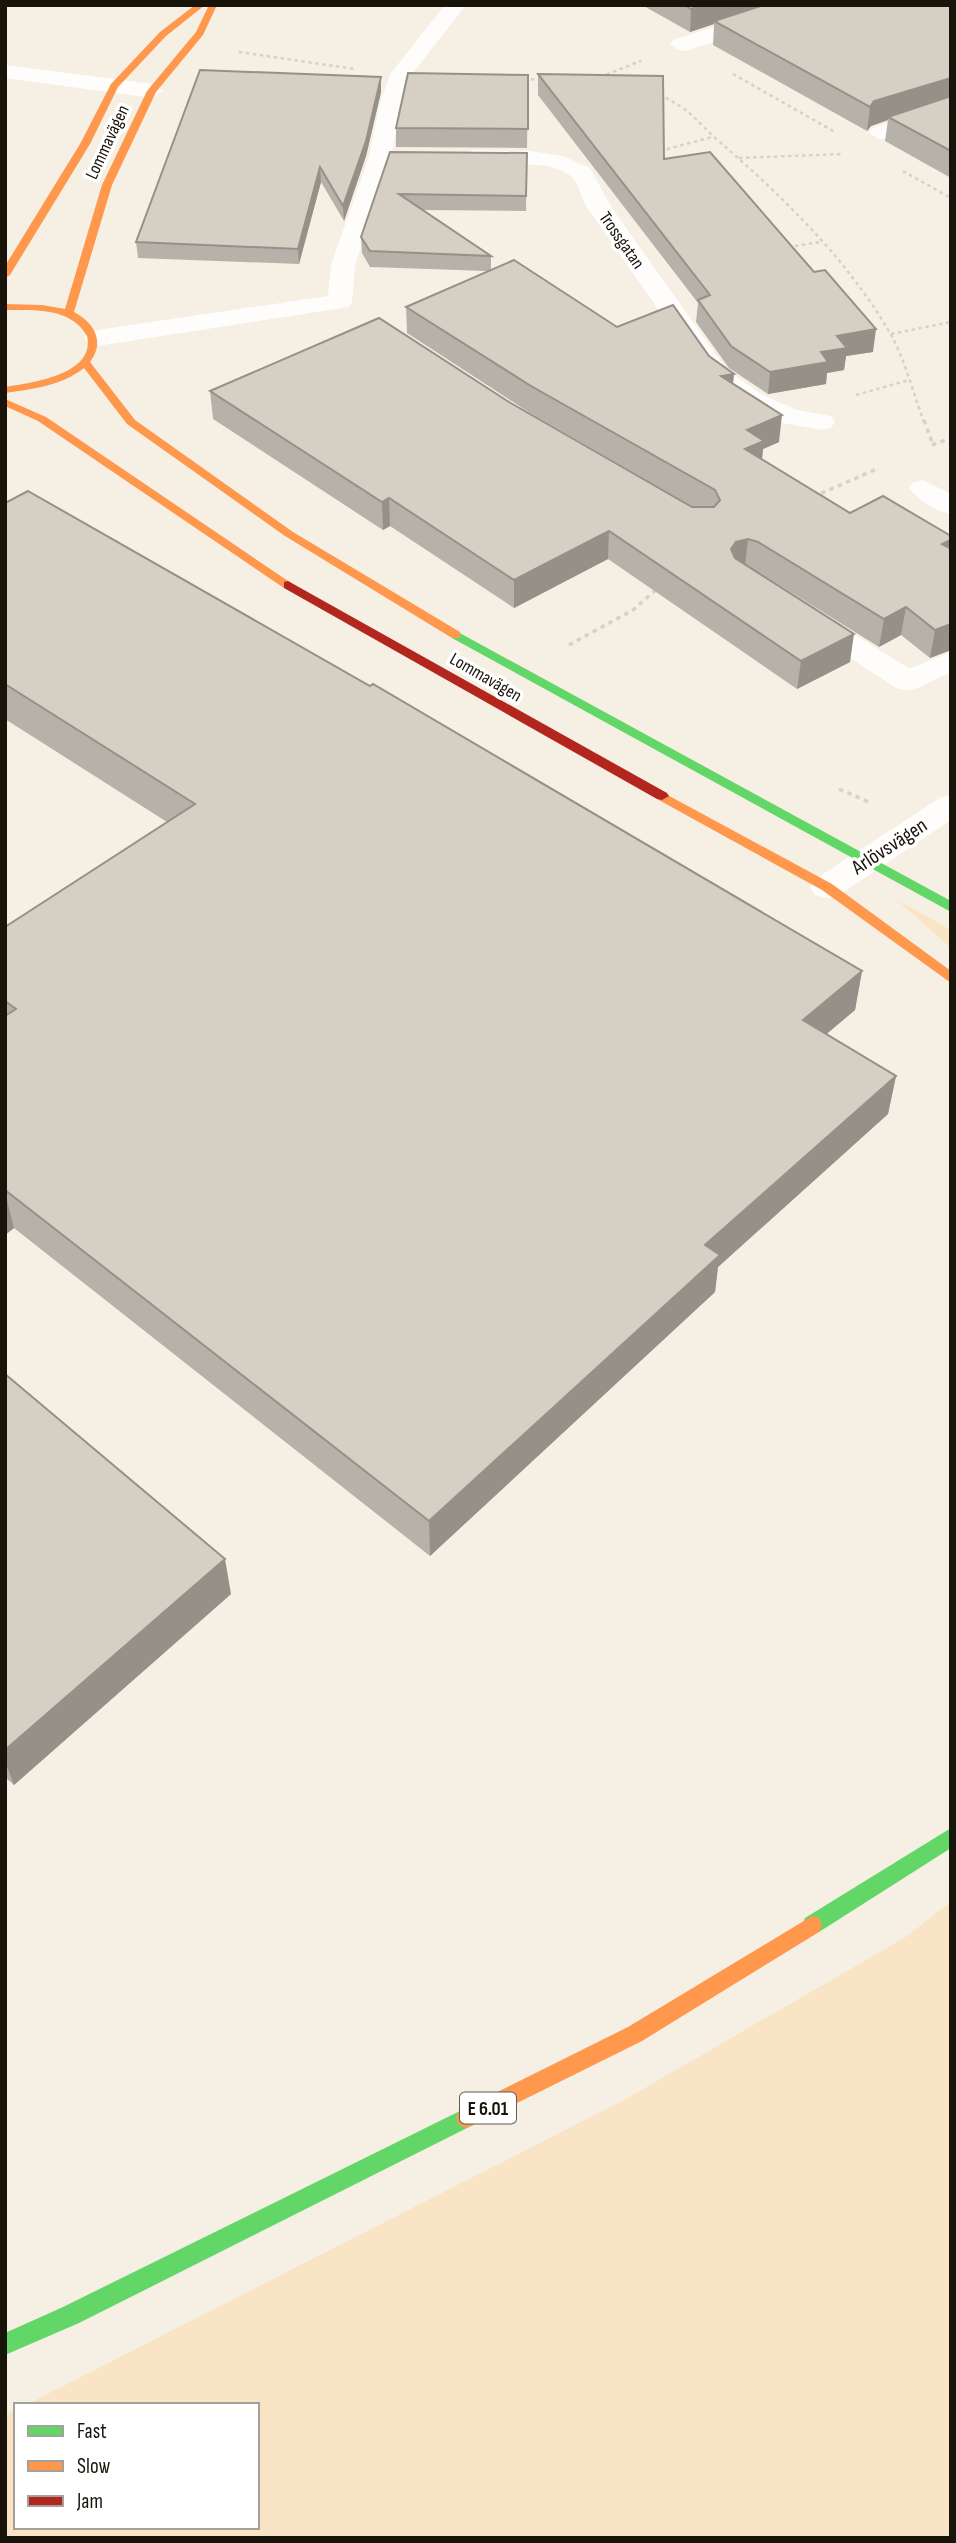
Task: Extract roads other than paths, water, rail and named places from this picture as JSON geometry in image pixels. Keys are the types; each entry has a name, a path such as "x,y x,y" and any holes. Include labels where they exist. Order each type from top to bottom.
{"main road":[{"name":"Lommavägen","path":"5,275 85,144 114,86 163,34 201,5"},
{"name":"Lommavägen","path":"69,313 107,185 152,91 200,33 213,5"},
{"path":"5,307 47,307 69,313 88,324 97,338 95,352 86,364 65,378 37,387 5,390"},
{"name":"Lommavägen","path":"86,364 131,422 289,534 418,614 951,908"},
{"name":"Lommavägen","path":"5,401 54,426 295,589 517,717 827,887 951,978"},
{"name":"E 6.01","path":"5,2344 71,2315 635,2034 951,1837"}],"street":[{"path":"97,338 351,310 343,265 380,157 391,102 402,73 456,5"},
{"path":"681,45 805,5"},
{"path":"5,71 152,91"},
{"path":"880,133 951,109"},
{"path":"380,157 407,157"},
{"name":"Trossgatan","path":"448,157 530,158 563,163 582,173 598,206 719,376 752,400 791,417 822,422"},
{"path":"923,488 951,506"},
{"path":"779,600 907,681 951,661"},
{"name":"Arlövsvägen","path":"827,887 951,805"}]}
